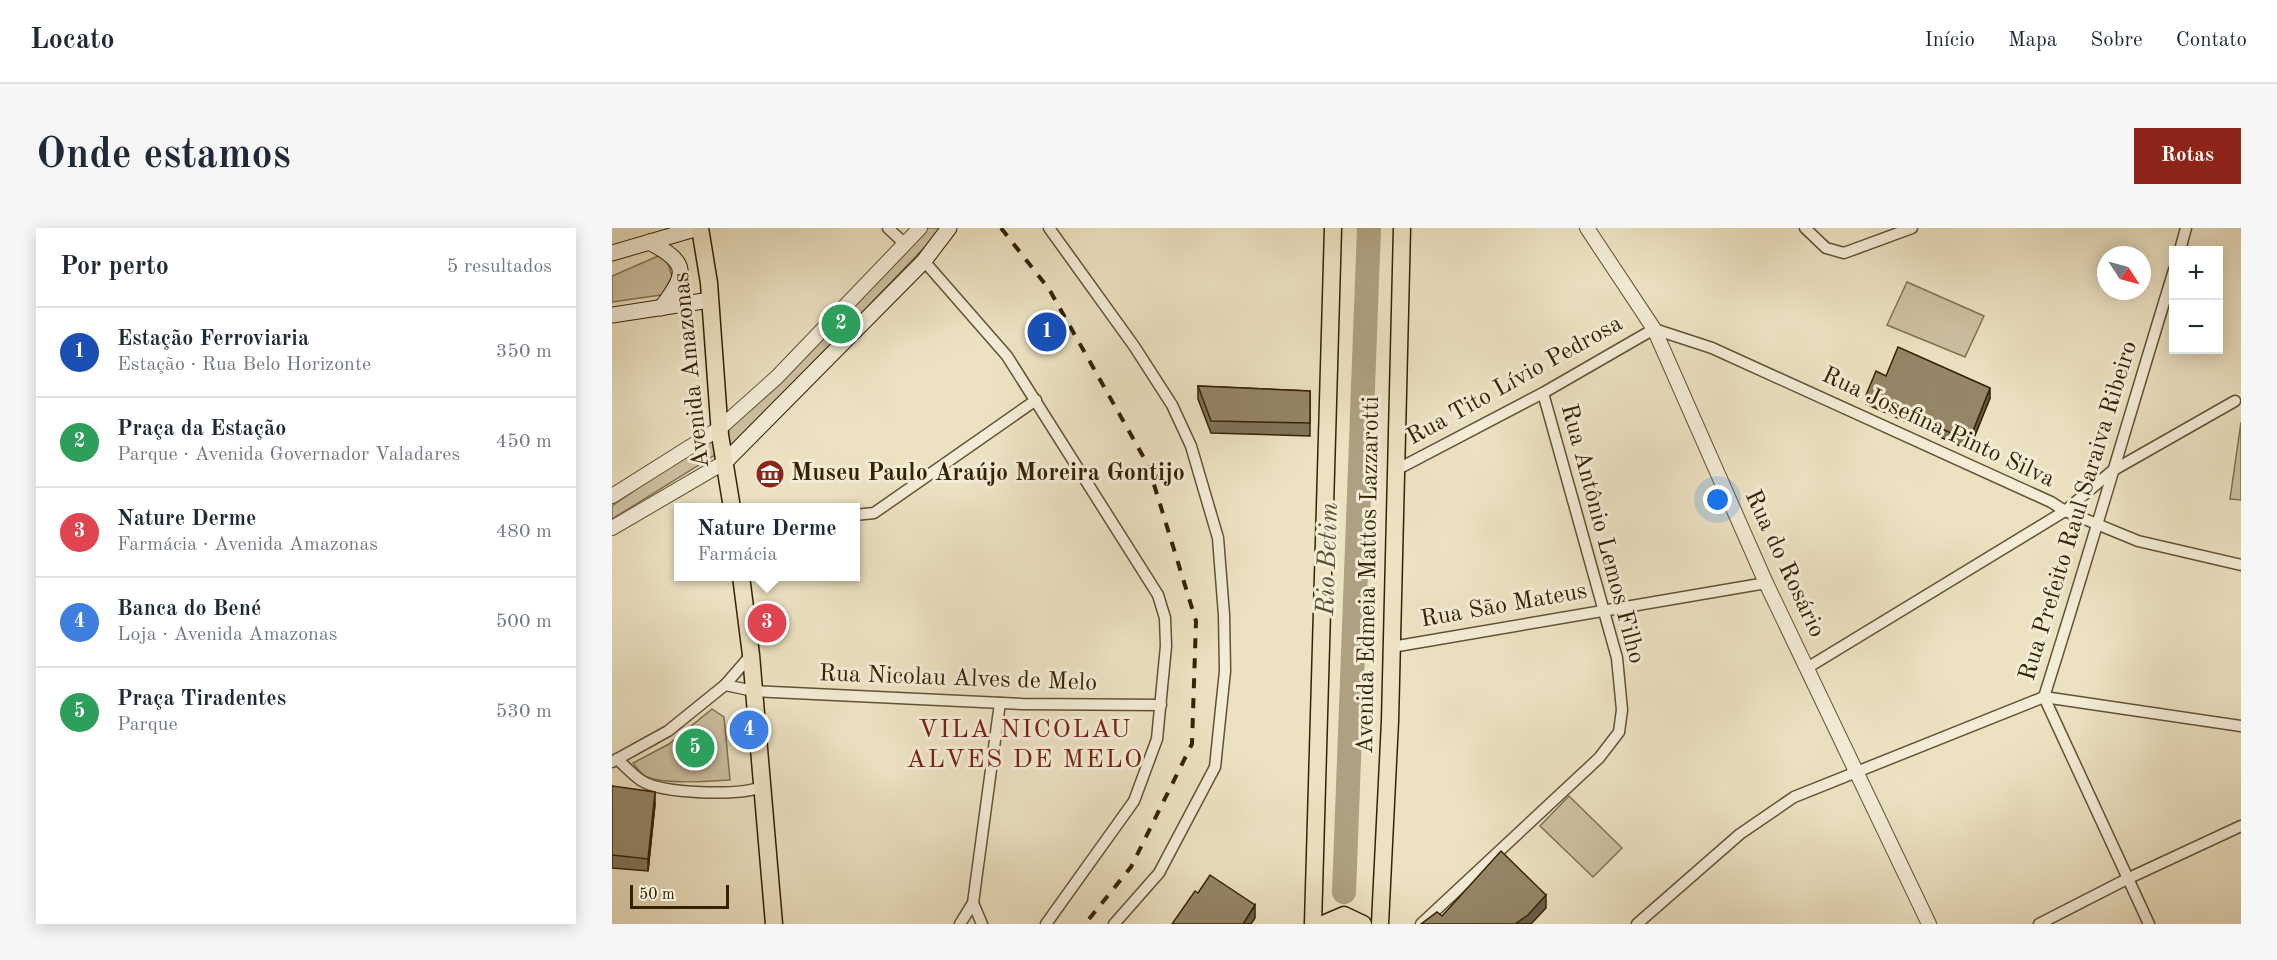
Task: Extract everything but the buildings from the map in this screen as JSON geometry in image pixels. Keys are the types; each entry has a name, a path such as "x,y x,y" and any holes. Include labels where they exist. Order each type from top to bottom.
{"main road":[{"path":"612,253 699,228"},
{"name":"Avenida Amazonas","path":"699,228 710,300 720,428 731,503"},
{"path":"725,462 924,261 950,228"},
{"name":"Avenida Edmeia Mattos Lazzarotti","path":"1313,924 1333,228"},
{"name":"Avenida Edmeia Mattos Lazzarotti","path":"1380,924 1392,647 1402,228"},
{"path":"649,242 674,256 679,266 678,286 661,308"},
{"path":"612,315 710,300"},
{"path":"742,581 751,655 774,924"},
{"path":"1323,924 1344,915 1363,924"}],"street":[{"path":"888,228 904,244"},
{"path":"612,496 720,428 777,377 920,228"},
{"path":"1050,228 1134,346 1172,405 1191,446 1219,549 1226,671 1215,767 1159,873 1114,924"},
{"name":"Rua do Rosário","path":"1587,228 1654,329 1766,583 1929,924"},
{"path":"1805,228 1826,248 1844,253 1912,228"},
{"path":"2181,246 2186,228"},
{"path":"924,261 1008,356 1158,595 1165,618 1166,646 1157,739 1134,801 1046,924"},
{"name":"Rua Prefeito Raul Saraiva Ribeiro","path":"2149,924 2044,697 2099,524 2112,471 2169,286"},
{"name":"Rua Tito Lívio Pedrosa","path":"1396,470 1543,393 1654,329"},
{"name":"Rua Josefina Pinto Silva","path":"1654,329 1712,348 2051,502 2065,511 2138,541 2241,566"},
{"name":"Rua Antônio Lemos Filho","path":"1421,924 1599,758 1619,732 1622,710 1617,658 1543,393"},
{"path":"860,514 874,513 1036,400"},
{"path":"1807,668 2065,511 2112,471 2235,401"},
{"path":"612,528 725,462"},
{"name":"Rua São Mateus","path":"1392,647 1766,583"},
{"path":"751,655 725,685 655,741 614,761 642,781 652,785 716,793 746,792 762,788"},
{"name":"Rua Nicolau Alves de Melo","path":"725,685 754,692 1000,703 1161,705"},
{"path":"1637,924 1749,828 1794,797 2044,697 2241,726"},
{"path":"960,924 973,903 1000,703"},
{"path":"2039,924 2127,879 2241,826"},
{"path":"973,903 982,924"}],"shaded area":[{"path":"925,228 943,228 741,439 612,519 612,506 738,420"},
{"path":"658,256 666,258 674,282 661,295 612,302 612,276"},
{"path":"1907,282 1984,316 1965,357 1887,325"},
{"path":"2241,422 2241,500 2230,499"},
{"path":"712,709 724,717 730,780 666,781 647,777 639,771 633,763 669,744"},
{"path":"1569,796 1622,848 1593,877 1540,826"}],"waterway":[{"name":"Rio Betim","path":"1344,892 1369,228"}],"railway":[{"path":"1001,228 1049,289 1148,465 1196,621 1192,744 1131,867 1085,924"}],"place":[{"name":"Praça da Estação","path":"841,324"},
{"name":"Estação Ferroviaria","path":"1047,332"},
{"name":"Museu Paulo Araújo Moreira Gontijo","path":"770,474"},
{"name":"Nature Derme","path":"767,623"},
{"name":"Banca do Bené","path":"749,730"},
{"name":"Praça Tiradentes","path":"695,748"}],"district":[{"name":"VILA NICOLAU ALVES DE MELO","path":"1025,745"}]}
